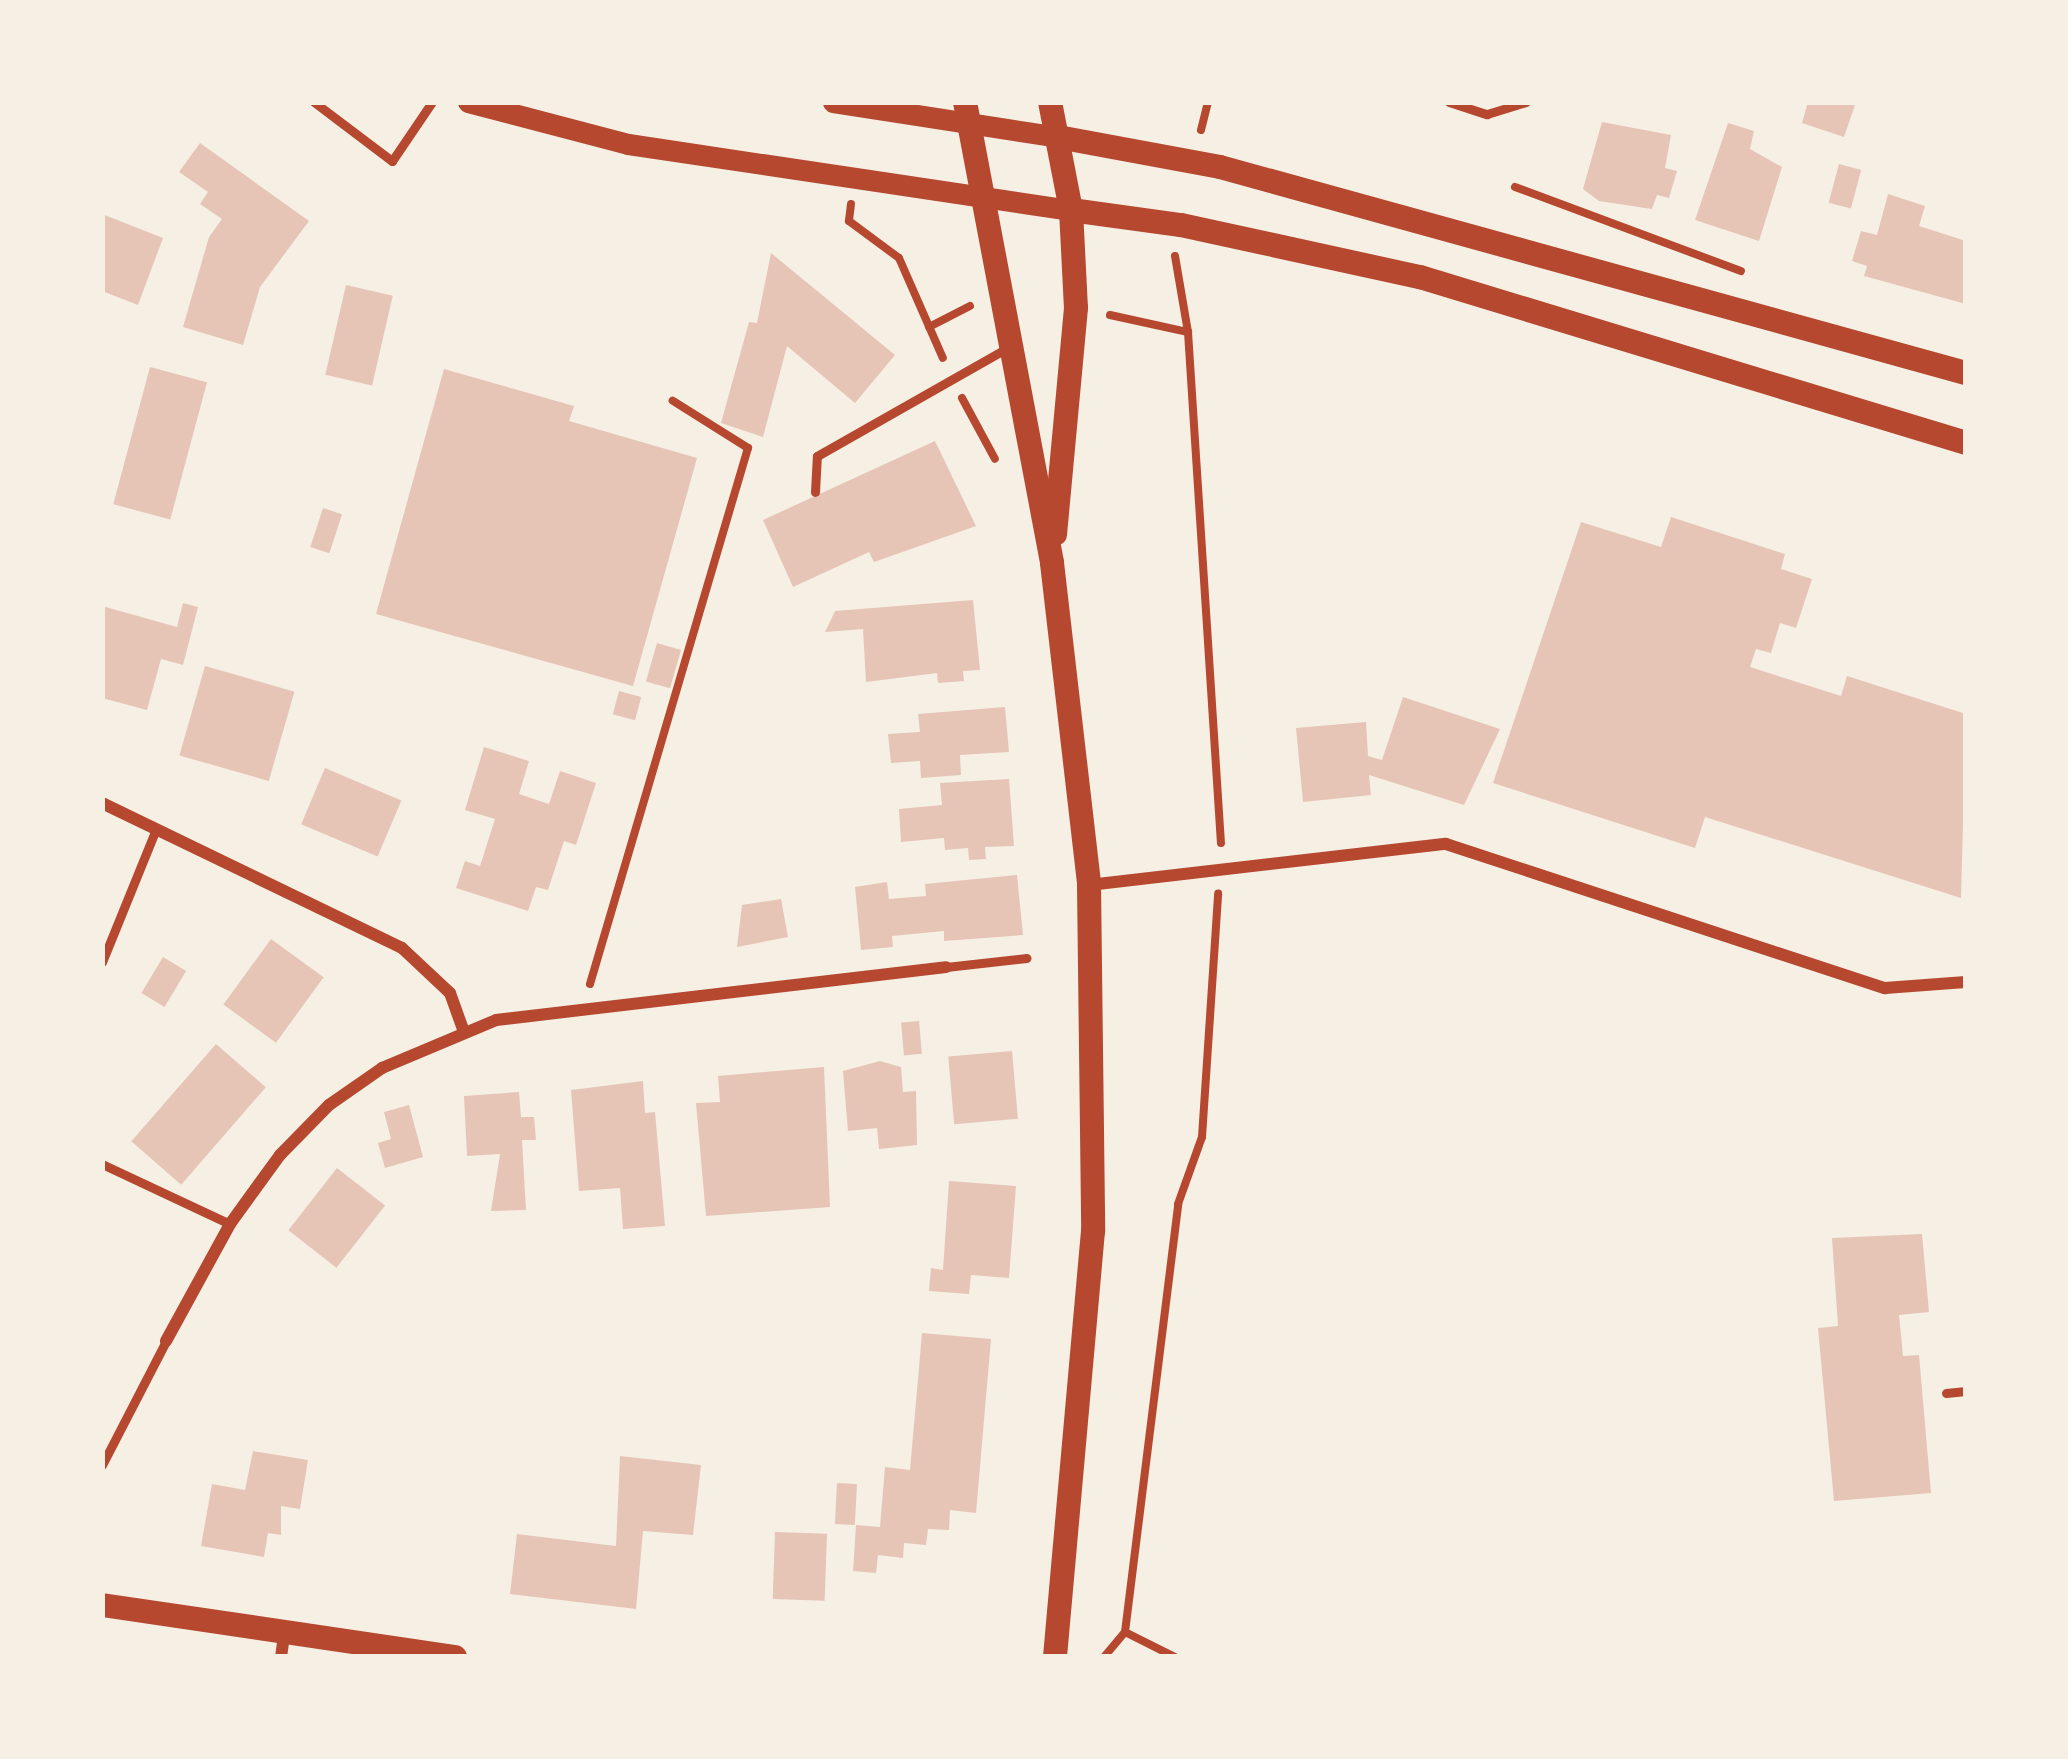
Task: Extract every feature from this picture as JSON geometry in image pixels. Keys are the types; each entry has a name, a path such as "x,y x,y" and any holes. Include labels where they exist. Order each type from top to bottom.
{"main road":[{"path":"1050,102 1070,210 1076,376 1052,563"},
{"path":"967,112 987,198 1052,563 1088,885 1093,1231 1055,1657"},
{"path":"1058,137 1243,173 1966,373"},
{"path":"1070,210 1180,225 1420,278 1966,443"},
{"path":"102,1605 282,1646 454,1657"}],"street":[{"path":"468,102 628,144 1070,210"},
{"path":"833,102 967,112 1058,137"},
{"path":"102,802 154,834 402,948 450,993 464,1031"},
{"path":"1088,885 1446,844 1885,988 1966,982"},
{"path":"166,1341 230,1223 328,1105 382,1068 464,1031 582,1011 946,967"}],"lane":[{"path":"314,102 392,160 432,102"},
{"path":"1449,102 1487,114 1526,102"},
{"path":"815,492 817,456 1014,344"},
{"path":"102,962 154,834"},
{"path":"946,967 1026,958"},
{"path":"102,1164 230,1223"},
{"path":"102,1465 166,1341"},
{"path":"1946,1393 1966,1391"}],"path":[{"path":"856,175 848,221 899,258 952,379 1007,481"},
{"path":"1515,187 1763,280"},
{"path":"582,1011 748,448 673,401"},
{"path":"1104,1657 1125,1632 1175,1657"}],"building":[{"path":"1808,102 1856,102 1844,137 1802,123"},
{"path":"1602,122 1671,135 1665,168 1677,171 1669,198 1657,195 1652,209 1599,201 1583,189"},
{"path":"1728,123 1754,131 1750,149 1782,167 1759,241 1695,220"},
{"path":"200,143 309,221 260,287 243,345 183,327 209,237 222,219 200,204 208,192 179,172"},
{"path":"1839,164 1861,170 1851,209 1829,203"},
{"path":"1888,194 1925,206 1919,226 1966,241 1966,304 1864,276 1867,266 1852,261 1861,231 1877,235"},
{"path":"102,214 163,238 138,305 102,291"},
{"path":"771,253 895,355 855,403 787,346 763,437 721,423 749,322 757,323"},
{"path":"346,285 393,296 372,385 325,375"},
{"path":"150,367 207,382 170,519 113,504"},
{"path":"444,369 574,406 569,421 697,458 633,686 376,614"},
{"path":"935,441 976,526 874,562 869,552 793,587 763,520"},
{"path":"323,508 342,514 329,553 310,547"},
{"path":"1671,517 1785,554 1781,569 1812,579 1796,628 1780,623 1771,653 1756,649 1750,667 1841,696 1847,676 1966,714 1961,898 1705,817 1695,848 1493,783 1581,522 1661,547"},
{"path":"973,600 980,670 963,671 964,681 938,683 937,673 866,682 863,629 825,632 835,611"},
{"path":"183,603 198,607 183,665 161,659 147,710 102,698 102,606 177,627"},
{"path":"657,643 681,650 670,688 646,681"},
{"path":"205,666 294,692 269,781 179,755"},
{"path":"619,691 641,697 635,720 613,714"},
{"path":"1403,697 1500,729 1464,805 1369,775 1371,795 1303,802 1296,728 1366,722 1368,756 1382,760"},
{"path":"1005,707 1009,752 960,755 961,775 921,778 920,761 891,763 888,734 920,732 918,714"},
{"path":"484,747 529,761 519,794 549,804 560,771 596,783 576,845 564,841 548,890 536,887 528,911 456,888 465,861 480,866 495,819 465,810"},
{"path":"325,768 401,800 378,857 301,824"},
{"path":"1009,779 1014,846 985,847 986,859 969,860 968,848 945,850 944,838 901,842 899,809 942,805 940,783"},
{"path":"1017,875 1023,935 944,941 944,931 892,936 893,947 861,950 855,887 887,882 889,899 926,896 925,884"},
{"path":"781,899 788,937 737,947 742,905"},
{"path":"271,939 324,977 276,1043 223,1005"},
{"path":"163,957 186,971 165,1007 141,993"},
{"path":"919,1021 922,1054 904,1055 901,1023"},
{"path":"216,1044 266,1087 181,1185 131,1141"},
{"path":"1012,1051 1018,1119 954,1124 948,1057"},
{"path":"880,1061 901,1067 903,1092 916,1091 917,1145 879,1149 877,1128 848,1131 843,1071"},
{"path":"824,1067 830,1207 706,1216 696,1103 720,1102 718,1076"},
{"path":"643,1081 645,1113 655,1112 665,1226 623,1229 620,1188 579,1191 571,1090"},
{"path":"519,1092 521,1117 534,1117 536,1140 522,1140 526,1210 491,1211 500,1154 467,1156 464,1096"},
{"path":"409,1105 423,1157 385,1168 378,1143 391,1139 384,1112"},
{"path":"337,1168 385,1206 336,1268 288,1230"},
{"path":"949,1181 1016,1186 1009,1278 971,1275 969,1294 929,1291 931,1268 943,1270"},
{"path":"1922,1234 1929,1312 1899,1315 1903,1356 1919,1355 1931,1493 1834,1501 1818,1328 1838,1326 1832,1238"},
{"path":"922,1333 991,1339 976,1513 950,1510 949,1530 928,1529 926,1545 904,1543 903,1558 878,1555 876,1573 853,1571 856,1525 880,1527 885,1467 910,1470"},
{"path":"253,1451 308,1460 300,1509 281,1506 281,1535 268,1533 264,1557 201,1546 212,1484 245,1490"},
{"path":"620,1456 701,1465 693,1535 643,1531 636,1609 510,1594 517,1534 616,1546"},
{"path":"837,1483 857,1484 855,1525 835,1524"},
{"path":"775,1532 827,1534 825,1601 773,1599"}]}
